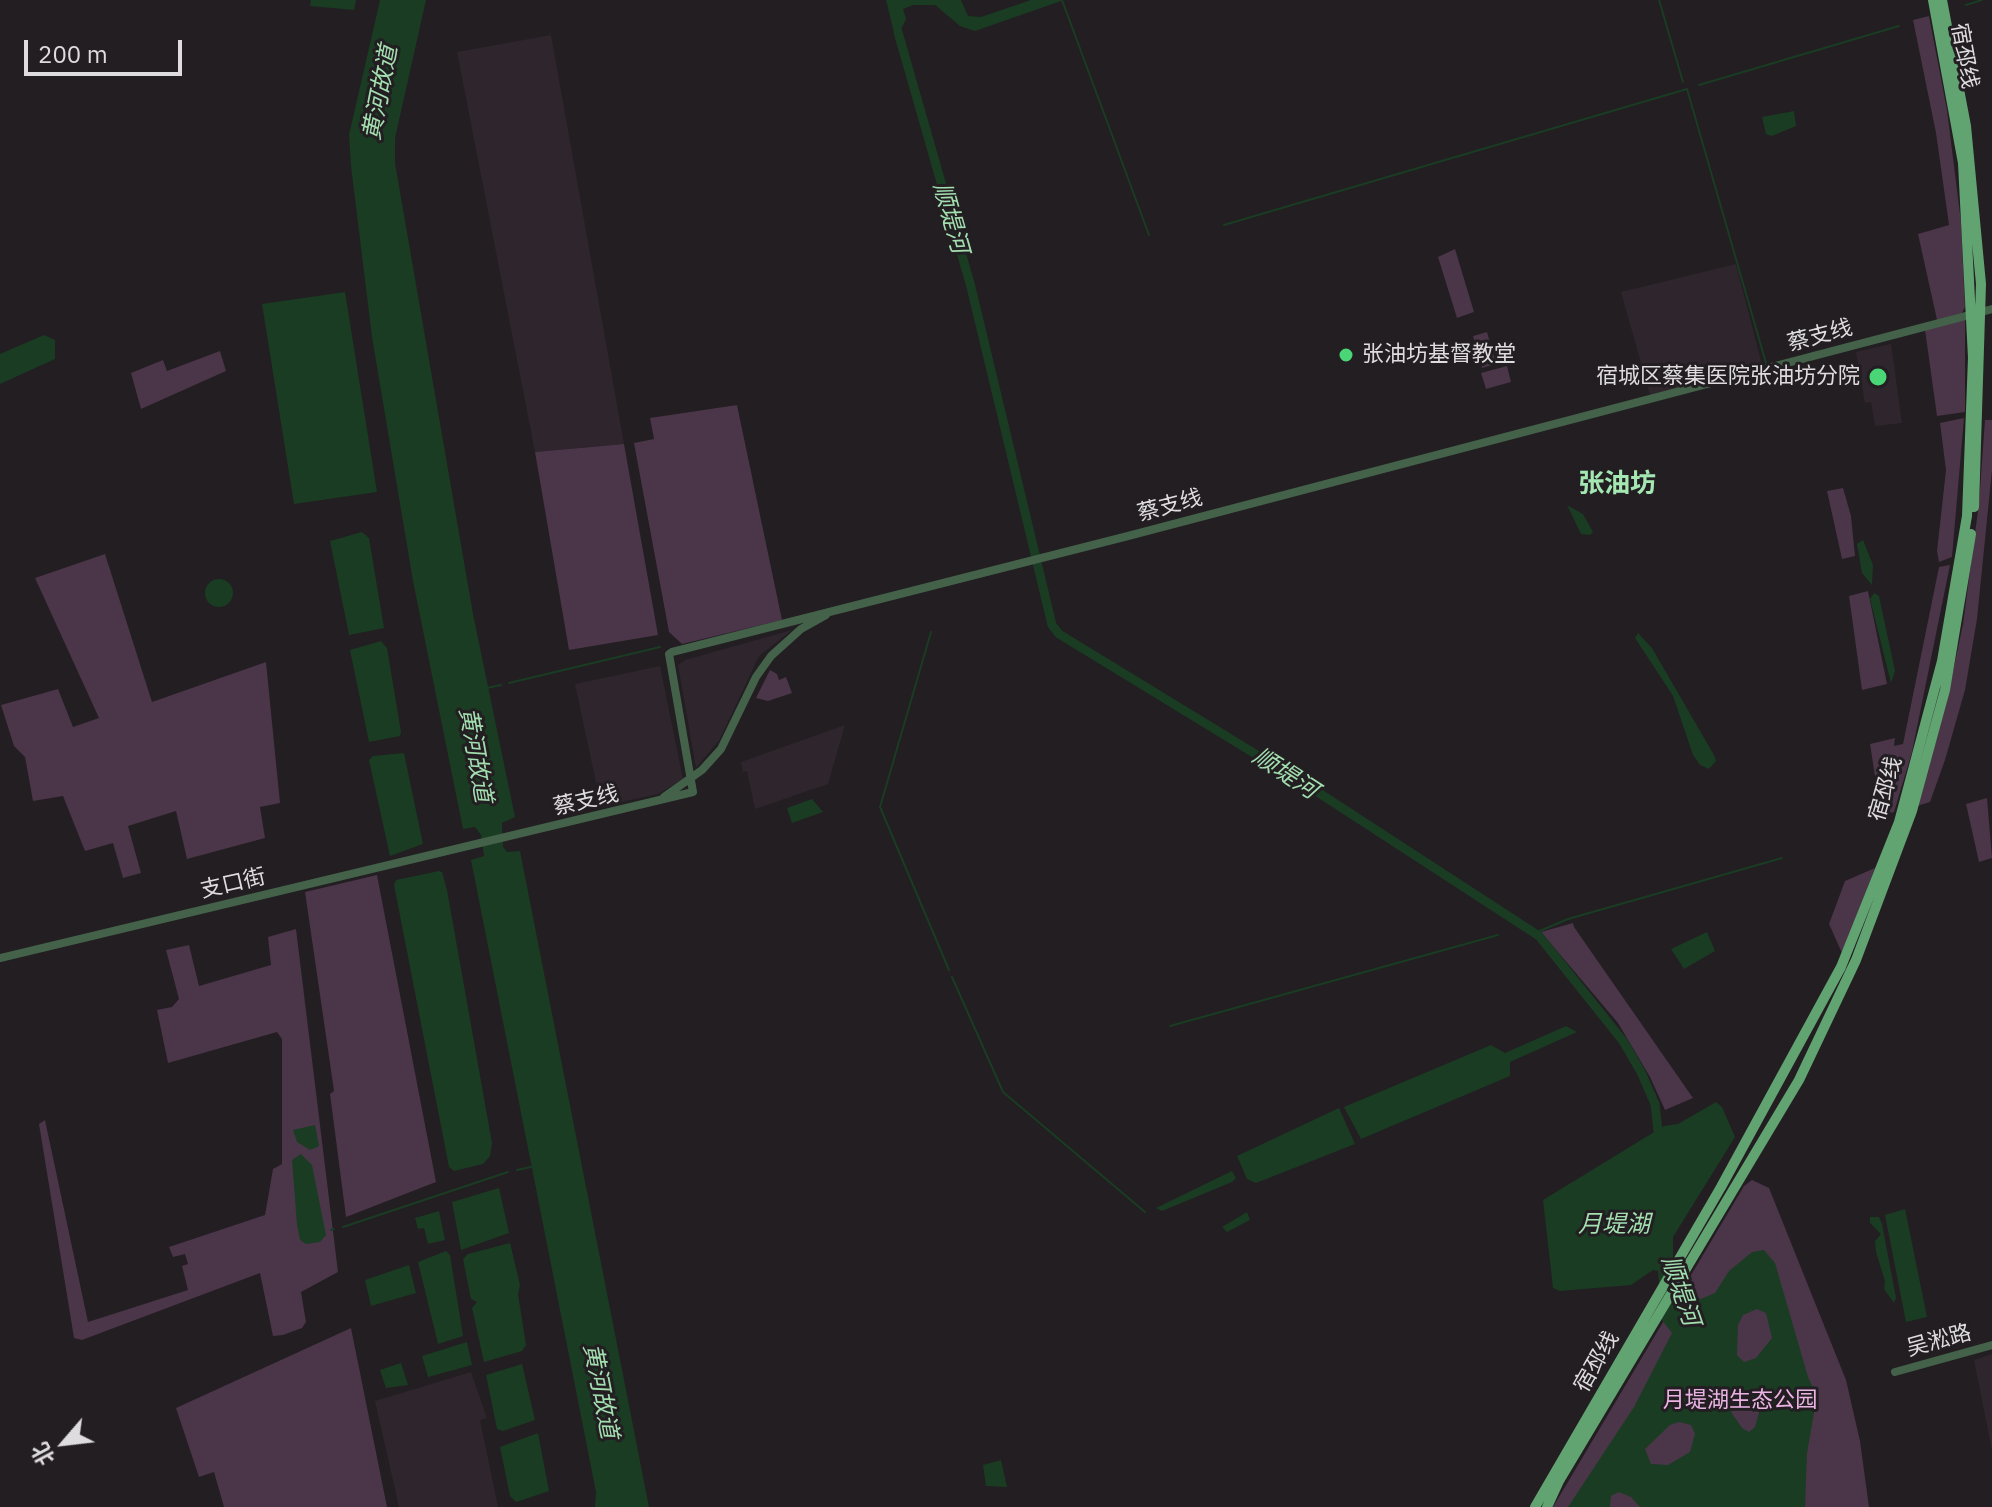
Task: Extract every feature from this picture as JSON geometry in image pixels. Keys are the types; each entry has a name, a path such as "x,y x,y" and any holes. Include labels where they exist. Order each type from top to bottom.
{"main road":[{"name":"宿邳线","path":"1535,1507 1680,1259 1841,967 1899,822 1942,661 1967,516 1981,312 1963,163 1933,0"},
{"name":"宿邳线","path":"1547,1507 1559,1481 1682,1280 1806,1067 1880,904 1912,811 1945,690 1965,580 1978,449 1981,312 1966,126 1942,0"}],"street":[{"name":"蔡支线","path":"475,845 693,792 669,654 1981,312"},
{"path":"691,779 721,749 756,677 771,656 801,629 843,607"},
{"name":"支口街","path":"0,958 475,845"},
{"name":"吴淞路","path":"1895,1372 1992,1345"}],"shaded area":[{"path":"551,35 624,444 535,452 457,52"},
{"path":"1736,264 1762,365 1650,395 1621,292"},
{"name":"宿城区蔡集医院张油坊分院","path":"1891,344 1902,423 1875,426 1871,402 1865,403 1856,352"},
{"path":"792,630 759,656 720,739 696,768 678,665 685,660"},
{"path":"660,666 683,779 658,794 601,806 575,684"},
{"path":"845,725 828,784 755,809 747,771 743,772 741,762"},
{"path":"1992,1354 1992,1451 1974,1360"},
{"path":"471,1372 487,1418 480,1420 498,1507 399,1507 375,1401"}],"green space":[{"path":"1929,16 1947,110 1961,222 1965,307 1962,313 1937,320 1918,234 1949,225 1936,133 1913,20"},
{"path":"1455,249 1474,312 1457,318 1438,257"},
{"path":"1965,320 1965,412 1937,416 1925,330"},
{"path":"1487,332 1496,364 1482,368 1473,336"},
{"path":"220,351 226,371 141,409 131,373 163,360 167,371"},
{"path":"1507,366 1511,382 1486,389 1481,373"},
{"path":"737,405 782,620 682,644 669,632 634,443 654,439 650,418"},
{"path":"1964,418 1952,557 1939,562 1937,551 1946,470 1940,423"},
{"path":"1985,420 1992,420 1992,470 1977,619 1965,690 1930,802 1917,806 1947,700 1963,624 1979,503"},
{"path":"624,444 658,635 569,650 535,452"},
{"path":"1843,488 1851,516 1855,556 1842,559 1827,491"},
{"path":"105,554 152,702 266,662 280,803 260,807 265,838 187,859 176,811 128,826 141,873 123,878 113,843 85,851 63,796 33,801 25,757 14,746 1,705 58,689 73,727 99,718 35,578"},
{"path":"1950,565 1912,752 1894,812 1881,815 1870,744 1895,738 1894,746 1903,744 1939,567"},
{"path":"1868,591 1887,684 1862,690 1849,596"},
{"path":"770,670 777,674 779,680 786,677 792,693 768,701 756,698"},
{"path":"1987,798 1992,858 1979,862 1966,804"},
{"path":"1875,868 1842,953 1829,924 1845,881"},
{"path":"377,875 436,1182 346,1217 330,1094 334,1091 305,892"},
{"path":"1573,923 1693,1098 1665,1110 1650,1077 1618,1023 1541,932"},
{"path":"296,929 338,1272 301,1292 306,1322 302,1328 283,1335 273,1336 260,1273 82,1340 74,1338 39,1124 45,1120 88,1322 188,1290 182,1266 188,1264 185,1254 173,1257 169,1247 265,1215 273,1169 282,1164 282,1039 277,1032 168,1063 157,1010 172,1007 179,999 166,950 189,945 199,986 271,965 268,937"},
{"name":"月堤湖","path":"1752,1180 1769,1188 1846,1380 1860,1441 1869,1507 1553,1507 1744,1186"},
{"path":"351,1328 387,1507 224,1507 214,1472 199,1477 176,1408"}],"water":[{"path":"311,0 356,0 354,10 310,6"},
{"name":"黄河故道","path":"380,0 426,0 395,138 395,163 473,614 515,817 502,823 503,847 507,852 520,851 649,1507 595,1507 596,1492 471,860 484,856 481,835 475,827 463,829 413,581 372,337 349,135"},
{"path":"886,0 961,0 968,16 981,17 1031,0 1064,0 975,31 960,26 935,5 913,5 903,9 906,19 900,32 903,43 897,45"},
{"path":"1794,111 1796,126 1772,136 1766,134 1762,117"},
{"path":"345,292 377,492 294,504 262,304"},
{"path":"44,335 55,340 55,359 0,384 0,354"},
{"path":"1567,505 1583,514 1593,532 1590,535 1581,534"},
{"path":"362,532 369,538 384,628 349,635 330,541"},
{"path":"1863,540 1873,565 1872,585 1862,573 1857,544"},
{"path":"219,579 229,583 233,593 229,603 219,607 209,603 205,593 209,583"},
{"path":"1874,593 1879,596 1895,671 1891,683 1870,599"},
{"path":"1638,633 1652,648 1714,755 1716,761 1709,769 1700,765 1693,755 1673,696 1635,638"},
{"path":"381,641 387,648 401,732 400,736 369,742 350,650"},
{"path":"404,753 423,844 390,856 369,760 373,756"},
{"path":"812,799 823,812 792,823 787,808"},
{"path":"439,871 447,890 492,1143 490,1156 483,1164 454,1171 449,1167 394,885 396,880"},
{"path":"1707,932 1715,951 1684,969 1671,949"},
{"path":"1566,1026 1577,1032 1510,1062 1510,1076 1361,1139 1344,1107 1491,1045 1505,1053"},
{"name":"月堤湖","path":"1716,1102 1722,1107 1735,1137 1673,1237 1673,1264 1687,1292 1701,1299 1715,1293 1729,1271 1752,1252 1764,1250 1775,1263 1808,1377 1817,1396 1807,1453 1805,1507 1640,1507 1631,1497 1619,1492 1611,1496 1610,1507 1568,1507 1634,1407 1672,1333 1662,1320 1658,1271 1653,1270 1631,1285 1560,1291 1553,1288 1543,1200 1664,1126 1678,1124","holes":["1757,1309 1766,1313 1772,1338 1756,1358 1744,1362 1737,1355 1738,1325 1743,1315","1754,1397 1761,1406 1755,1427 1749,1432 1742,1428 1731,1412","1679,1422 1691,1425 1695,1434 1690,1452 1668,1465 1651,1464 1645,1449 1670,1425"]},
{"path":"1339,1108 1355,1144 1256,1183 1247,1179 1237,1156"},
{"path":"315,1125 319,1146 310,1150 297,1142 293,1130"},
{"path":"301,1154 312,1165 326,1235 320,1242 306,1244 300,1240 297,1224 292,1160"},
{"path":"1232,1171 1236,1178 1232,1182 1162,1211 1156,1208"},
{"path":"499,1188 509,1233 461,1250 452,1202"},
{"path":"1905,1209 1927,1317 1906,1322 1885,1215"},
{"path":"439,1211 445,1240 428,1244 424,1228 418,1229 415,1218"},
{"path":"1247,1212 1250,1220 1227,1232 1222,1227"},
{"path":"1870,1217 1879,1217 1882,1224 1896,1298 1894,1303 1884,1289 1885,1281 1876,1252 1875,1241 1881,1234 1870,1223"},
{"path":"510,1243 520,1285 518,1294 526,1345 522,1351 484,1362 472,1308 477,1302 471,1299 463,1259 468,1254"},
{"path":"446,1251 450,1255 463,1336 438,1344 418,1262"},
{"path":"409,1265 416,1293 371,1306 365,1280"},
{"path":"467,1342 472,1365 428,1377 422,1356"},
{"path":"401,1363 408,1385 386,1388 380,1370"},
{"path":"522,1364 535,1420 503,1431 497,1429 486,1375"},
{"path":"538,1433 549,1491 516,1502 510,1496 500,1447"},
{"path":"1001,1460 1007,1487 986,1486 983,1465"}],"waterway":[{"path":"1062,0 1149,235"},
{"path":"1659,0 1683,82"},
{"path":"1966,5 1982,0"},
{"path":"1699,85 1899,26"},
{"name":"顺堤河","path":"898,32 971,287 1052,625 1059,634 1316,791 1539,936 1623,1041 1655,1104 1659,1140"},
{"path":"1224,225 1687,89 1766,363"},
{"path":"931,632 880,807 949,970"},
{"path":"509,683 660,647"},
{"path":"487,688 501,685"},
{"path":"1535,933 1568,919 1782,858"},
{"path":"1170,1026 1498,935"},
{"path":"952,977 1003,1092 1145,1212"},
{"path":"517,1170 531,1167"},
{"path":"343,1227 508,1172"}],"place":[{"name":"张油坊基督教堂","path":"1346,355"},
{"name":"宿城区蔡集医院张油坊分院","path":"1878,377"}],"district":[{"name":"张油坊","path":"1617,484"}],"park label":[{"name":"月堤湖生态公园","path":"1740,1401"}]}
